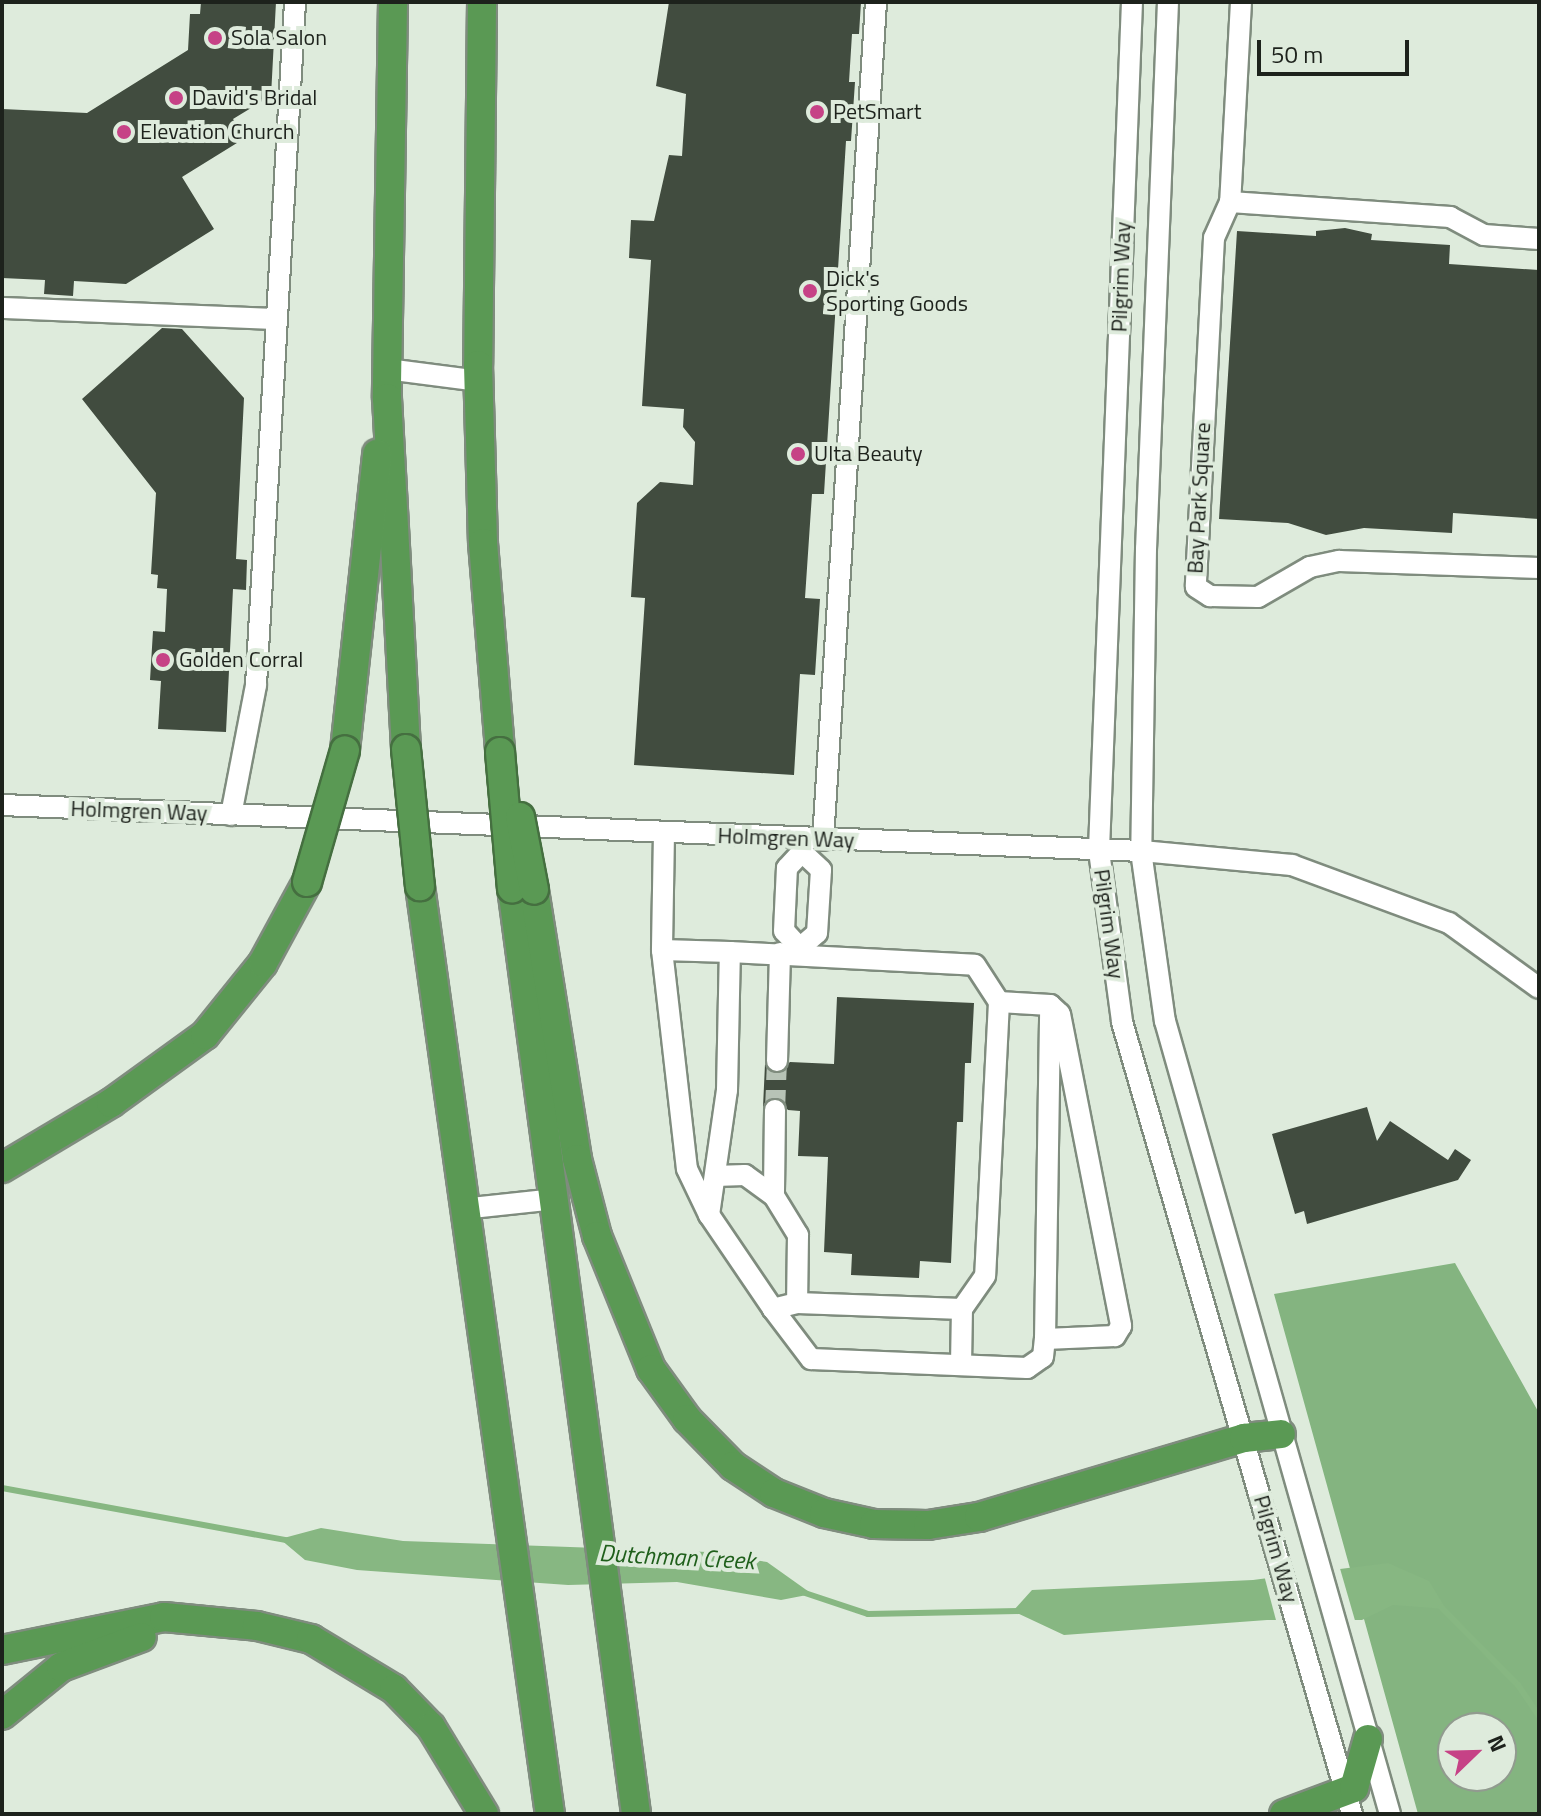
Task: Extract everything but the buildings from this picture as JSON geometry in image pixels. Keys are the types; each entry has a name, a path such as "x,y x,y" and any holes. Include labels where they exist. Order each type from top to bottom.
{"highway":[{"path":"393,2 387,398 406,749 420,886 462,1209 550,1814"},
{"path":"482,2 479,381 483,543 501,761 577,1159 597,1236 651,1369 687,1419 733,1466 774,1493 824,1513 874,1524 928,1525 979,1517 1244,1438 1281,1434"},
{"path":"2,1168 111,1103 205,1035 263,963 307,882 345,750 364,609 369,502 387,398"},
{"path":"523,889 555,1199 636,1814"},
{"path":"2,1650 164,1617 311,1639 394,1689 458,1764 484,1814"},
{"path":"2,1715 61,1667 115,1644 200,1621"},
{"path":"1284,1814 1349,1804 1363,1769 1368,1739"}],"street":[{"path":"231,815 256,685 295,2"},
{"path":"809,843 876,2"},
{"name":"Pilgrim Way","path":"1132,2 1099,851 1122,1022 1349,1804"},
{"name":"Pilgrim Way","path":"1168,2 1146,549 1141,851 1165,1021 1390,1814"},
{"path":"1241,2 1230,202 1450,217 1484,235 1539,239"},
{"name":"Bay Park Square","path":"1230,202 1214,238 1196,587 1210,596 1258,597 1310,567 1339,561 1539,568"},
{"path":"2,308 277,319"},
{"path":"387,369 479,381"},
{"name":"Holmgren Way","path":"2,805 664,833 809,843 1141,851 1292,865 1368,888 1449,923 1539,988"},
{"path":"664,833 662,950 687,1169 709,1215 811,1359 1027,1368 1043,1357 1050,1005"},
{"path":"662,950 780,953 975,965 999,1002 985,1276 962,1309 961,1365"},
{"path":"709,1215 727,1090 730,952"},
{"path":"777,1061 780,953"},
{"path":"999,1002 1050,1005 1060,1014 1121,1326 1115,1336 1045,1339"},
{"path":"774,1196 775,1110"},
{"path":"715,1176 745,1175 774,1196 798,1235 797,1303"},
{"path":"462,1209 555,1199"},
{"path":"773,1309 797,1303 962,1309"}],"shaded area":[{"path":"1455,1263 1539,1413 1539,1814 1418,1814 1274,1294"}],"water":[{"path":"321,1528 403,1541 708,1552 767,1562 812,1594 781,1600 677,1582 568,1585 357,1570 305,1560 280,1539"},
{"path":"1388,1563 1429,1581 1446,1609 1393,1605 1362,1620 1267,1620 1064,1635 1013,1611 1032,1590 1253,1580"}],"pier":[{"path":"1339,1565 1356,1624 1277,1624 1264,1575"}],"waterway":[{"name":"Dutchman Creek","path":"2,1488 286,1540"},
{"name":"Dutchman Creek","path":"805,1593 868,1614 1018,1611"},
{"name":"Dutchman Creek","path":"1441,1607 1518,1685 1539,1716"}],"tunnel":[{"path":"775,1110 777,1061"}],"place":[{"name":"Sola Salon","path":"215,38"},
{"name":"David's Bridal","path":"176,98"},
{"name":"PetSmart","path":"817,112"},
{"name":"Elevation Church","path":"124,132"},
{"name":"Dick's Sporting Goods","path":"810,291"},
{"name":"Ulta Beauty","path":"798,454"},
{"name":"Golden Corral","path":"163,660"}]}
